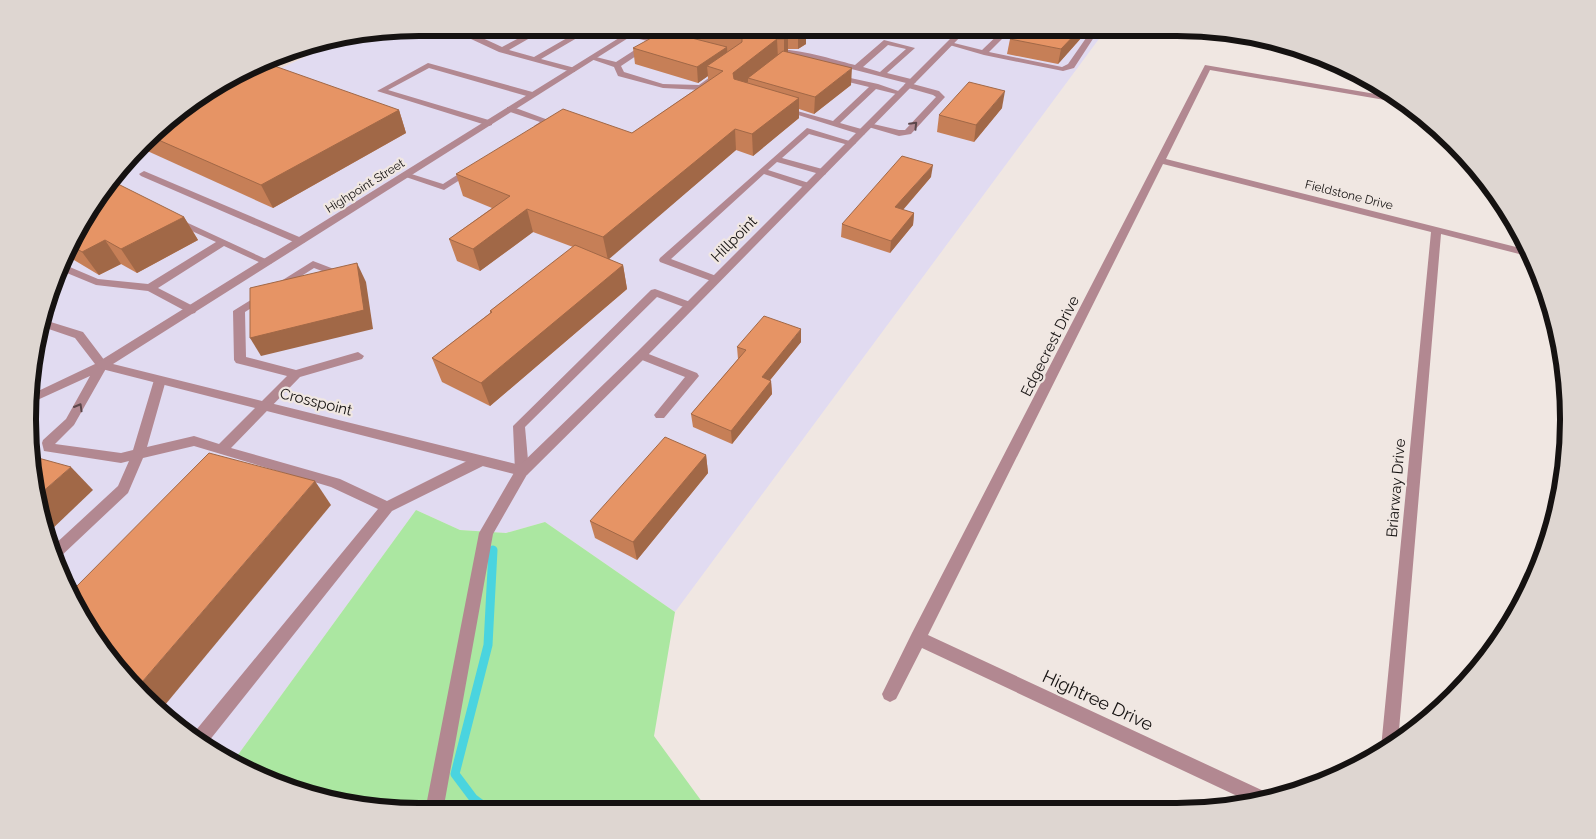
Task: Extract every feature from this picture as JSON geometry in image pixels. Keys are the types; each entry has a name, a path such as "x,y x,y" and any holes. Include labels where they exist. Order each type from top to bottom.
{"street":[{"path":"470,36 502,50 572,70"},
{"path":"502,50 528,36"},
{"path":"569,36 573,37"},
{"name":"Highpoint Street","path":"37,396 102,365 627,36"},
{"path":"637,36 672,44"},
{"name":"Hillpoint","path":"435,803 486,533 522,471 641,355 958,36"},
{"path":"984,53 1000,36"},
{"path":"950,44 1062,69 1071,66 1092,36"},
{"path":"535,60 573,37"},
{"path":"592,58 617,65 656,41"},
{"path":"857,68 887,42 911,48 882,74"},
{"path":"768,51 777,53 793,52 882,74 936,93 941,97 908,132 899,133 834,124 777,107"},
{"path":"489,122 381,90 428,65 533,95"},
{"path":"617,65 621,74 663,86 701,88 723,72"},
{"name":"Edgecrest Drive","path":"890,694 1208,67 1385,98"},
{"path":"828,74 900,93"},
{"path":"834,124 875,86"},
{"path":"510,109 547,121 531,131"},
{"path":"715,279 664,260 807,130 852,143"},
{"path":"776,159 823,172"},
{"name":"Fieldstone Drive","path":"1162,161 1521,252"},
{"path":"405,175 444,187 483,162"},
{"path":"762,171 809,186"},
{"path":"144,174 300,241"},
{"path":"165,215 267,262"},
{"name":"Briarway Drive","path":"1390,737 1436,230"},
{"path":"150,288 223,242"},
{"path":"296,374 240,360 239,311 313,264 350,278"},
{"path":"67,270 96,282 150,288 191,310"},
{"path":"522,471 519,426 655,292 689,305"},
{"path":"48,325 80,335 102,365 70,422 48,443 49,448 121,458 194,441 334,484 387,507"},
{"path":"641,355 693,376 660,414"},
{"path":"208,462 296,374 358,356"},
{"name":"Crosspoint","path":"102,365 522,471"},
{"path":"59,549 122,489 138,455 160,380"},
{"path":"203,735 387,507 480,461"},
{"name":"Hightree Drive","path":"917,638 1253,795"}],"shaded area":[{"path":"1101,36 675,612 545,522 506,533 460,530 416,510 237,756 186,724 167,708 131,672 101,632 76,589 57,543 49,519 37,445 37,394 40,369 49,320 65,273 88,228 115,186 167,131 198,107 323,48 394,37"},
{"path":"323,48 198,107 228,88 273,65"}],"green space":[{"path":"416,510 460,530 506,533 545,522 675,612 654,736 703,803 394,802 320,790 273,774 237,756"}],"building":[{"path":"655,36 684,36 727,47 697,67 633,48"},
{"path":"733,36 788,36 784,39 777,39 733,73 734,79 799,98 752,134 735,129 603,237 527,209 473,249 449,239 510,196 456,174 563,109 632,133 723,71 707,66 742,42 742,38"},
{"path":"1013,36 1073,36 1061,49 1010,39"},
{"path":"783,51 852,68 815,97 748,78"},
{"path":"272,65 399,110 261,185 158,140 186,115 207,101"},
{"path":"969,82 1005,91 976,125 939,115"},
{"path":"902,156 933,165 895,207 914,213 891,241 842,224"},
{"path":"118,184 184,217 121,249 105,240 82,252 77,249"},
{"path":"575,245 623,265 481,383 432,358 492,312 490,311"},
{"path":"357,263 364,310 250,338 250,288"},
{"path":"764,316 801,329 762,377 771,381 731,431 691,414 746,350 737,347"},
{"path":"665,437 706,455 633,542 590,521"},
{"path":"209,453 315,481 142,683 115,653 75,588"},
{"path":"39,458 71,467 43,491"}],"waterway":[{"path":"480,803 473,798 455,774 488,645 493,550"}]}
